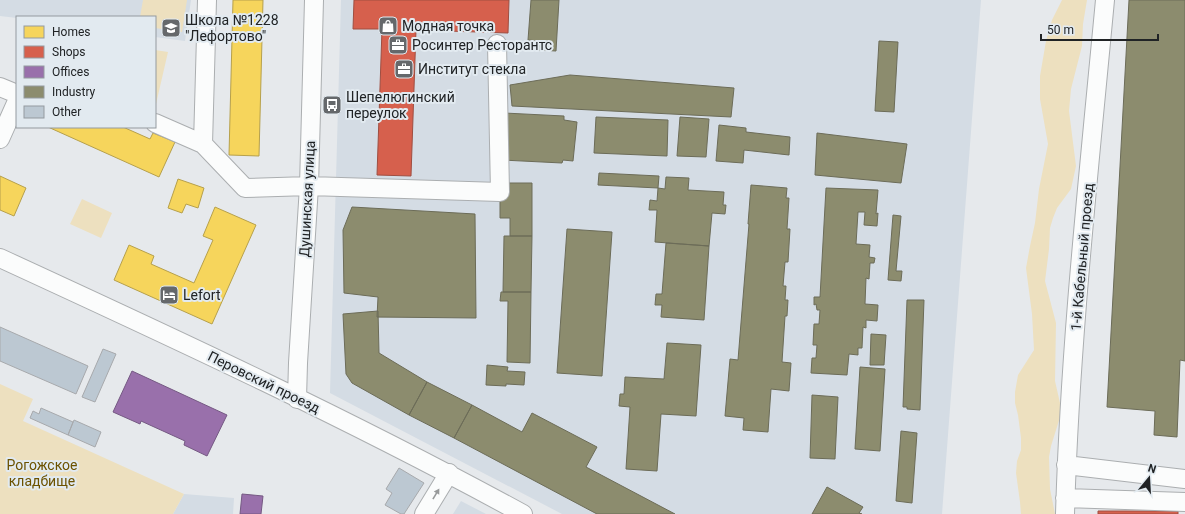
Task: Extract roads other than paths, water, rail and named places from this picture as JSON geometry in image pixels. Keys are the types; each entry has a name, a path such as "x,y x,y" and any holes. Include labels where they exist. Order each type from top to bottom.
{"street":[{"path":"203,144 207,0"},
{"name":"Душинская улица","path":"297,399 309,186 314,0"},
{"name":"1-й Кабельный проезд","path":"1065,506 1066,465 1079,286 1105,0"},
{"path":"156,123 203,144 245,188 309,186 500,192 497,44"},
{"path":"0,87 16,94"},
{"path":"0,139 16,103"},
{"name":"Перовский проезд","path":"0,258 177,340 448,473 523,514"},
{"path":"1066,465 1185,479"},
{"path":"424,514 448,473"},
{"path":"1065,506 1185,502"}],"place":[{"name":"Модная точка","path":"388,26"},
{"name":"Школа №1228 \"Лефортово\"","path":"171,28"},
{"name":"Росинтер Ресторантс","path":"398,45"},
{"name":"Институт стекла","path":"404,69"},
{"name":"Шепелюгинский переулок","path":"332,105"},
{"name":"Lefort","path":"169,295"}],"park label":[{"name":"Рогожское кладбище","path":"42,474"}]}
